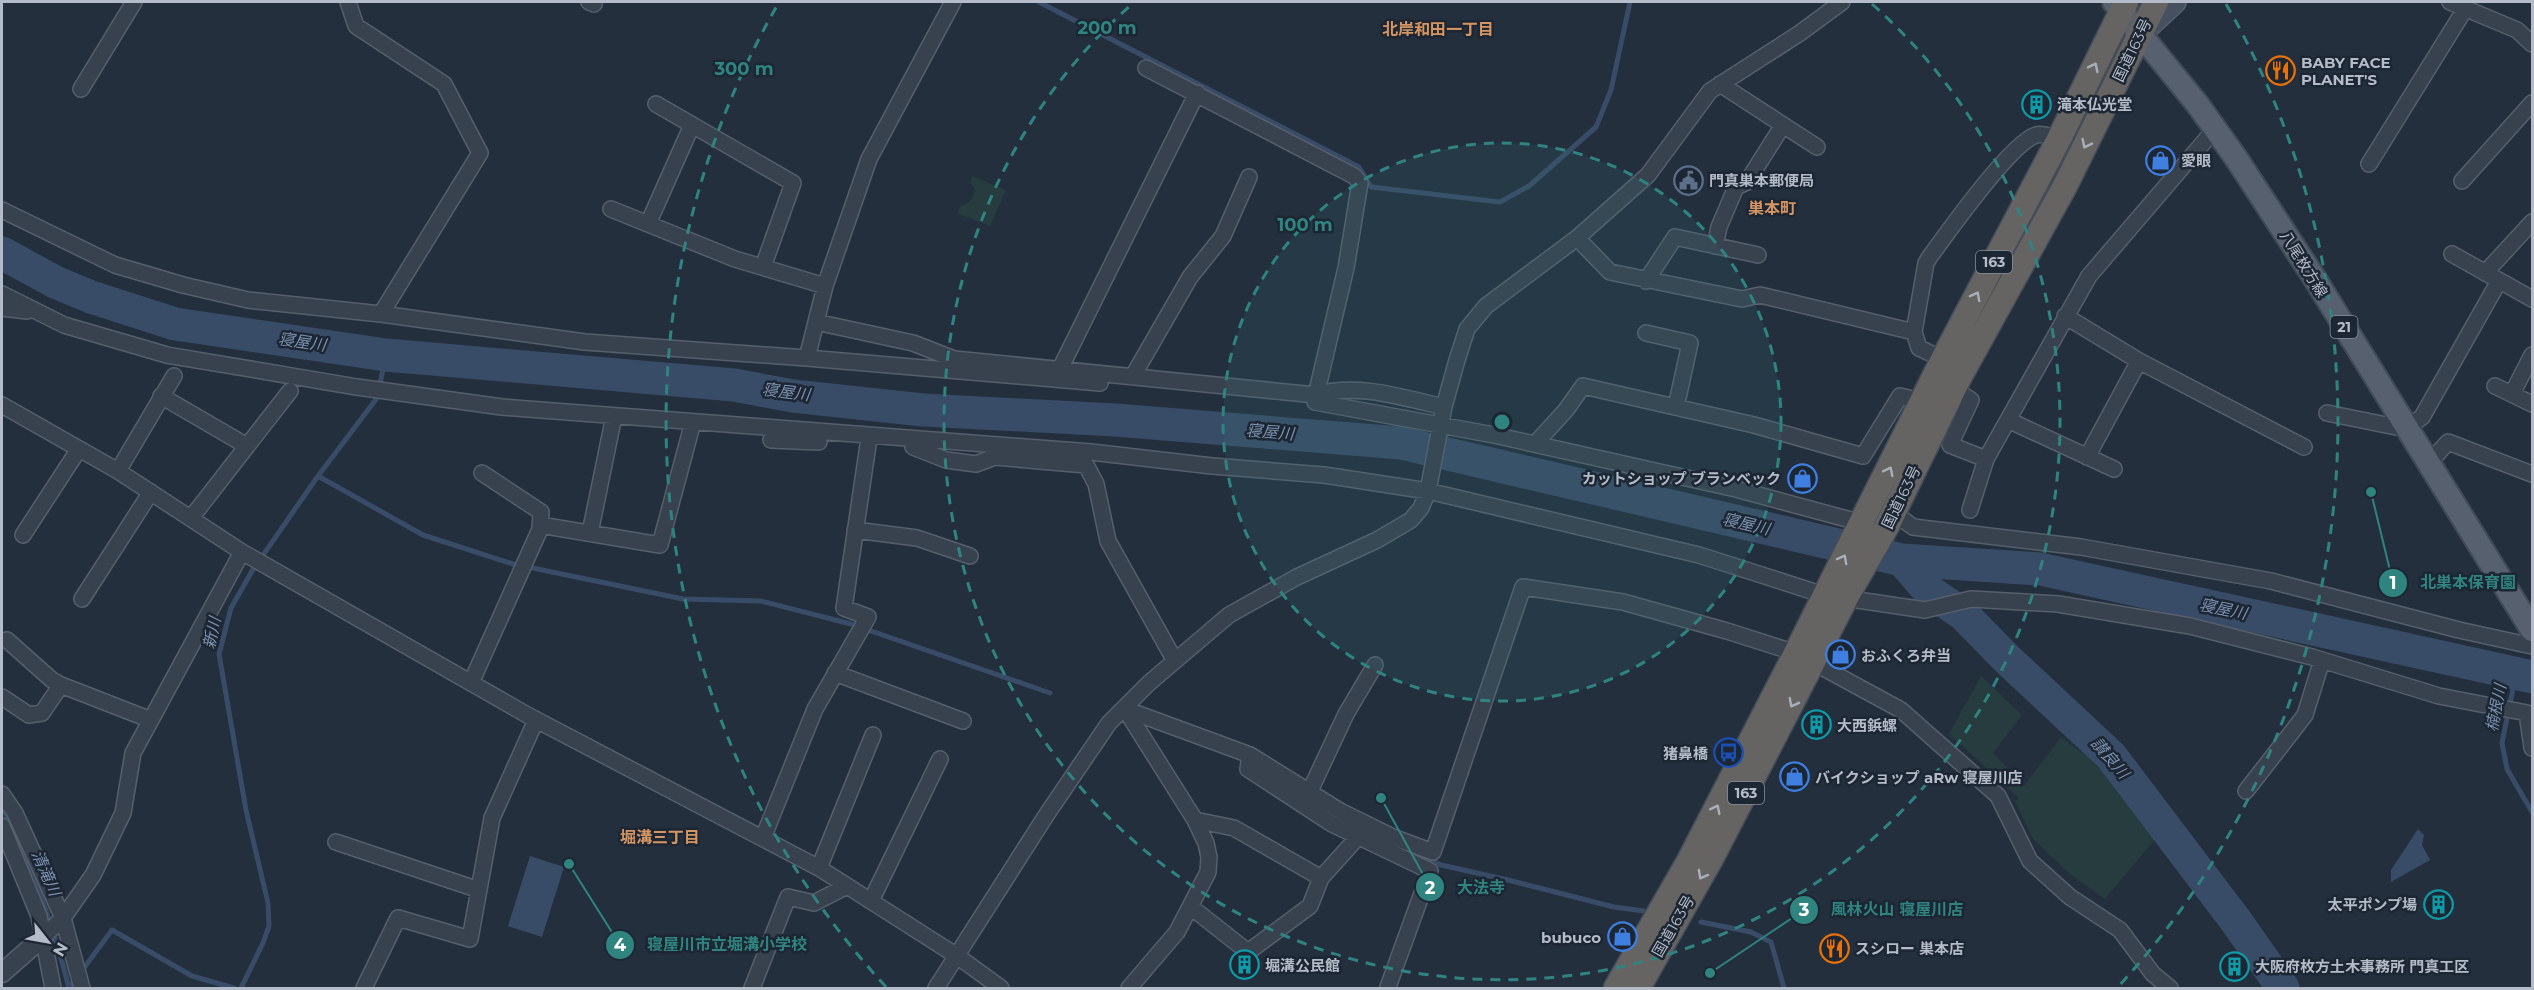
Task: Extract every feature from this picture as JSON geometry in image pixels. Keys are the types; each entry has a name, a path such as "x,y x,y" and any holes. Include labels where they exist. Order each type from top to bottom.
{"highway":[{"name":"国道163号","path":"1616,988 1840,596 1890,519 1954,389 2065,186 2156,2"},
{"name":"国道163号","path":"1840,596 1862,523 1924,402 1943,359 2059,139 2121,5"},
{"name":"国道163号","path":"1638,988 1706,870 1805,658"}],"main road":[{"path":"2140,35 2175,2"},
{"name":"八尾枚方線","path":"2121,5 2140,35 2215,129 2315,279 2532,630"}],"street":[{"path":"81,89 134,2"},
{"path":"348,2 356,26 444,84 480,153 381,314"},
{"path":"807,358 825,286 869,159 953,2"},
{"path":"936,988 1109,723 1149,683 1229,615 1297,577 1377,540 1411,520 1421,508 1428,491 1444,407 1467,329 1477,315 1577,238 1648,175 1710,91 1842,2"},
{"path":"2450,2 2517,30 2532,44"},
{"path":"2368,165 2465,9"},
{"path":"1146,68 1354,176 1360,183 1346,268 1315,398"},
{"path":"1720,84 1817,147"},
{"path":"1060,369 1197,93"},
{"path":"2462,181 2532,103"},
{"path":"656,104 792,183 763,267"},
{"path":"648,224 692,125"},
{"path":"1715,246 1719,226 1736,187 1748,182 1783,125"},
{"path":"1970,510 1986,459 2089,276 2215,129"},
{"path":"1943,359 1919,348 1914,332 1926,263 1982,188 2024,142 2034,135 2043,134 2059,139"},
{"path":"1133,376 1190,278 1222,236 1249,177"},
{"path":"611,209 735,259 825,286"},
{"path":"2,210 115,265 183,285 248,300 381,314 585,342 1315,398 1330,390 1383,393 1444,407"},
{"path":"2485,273 2532,222"},
{"path":"1646,281 1675,237 1758,255"},
{"path":"1577,238 1610,272 1646,281 1742,298 1760,295 1914,332"},
{"path":"2452,254 2532,299"},
{"path":"2327,413 2406,429 2422,417 2499,281"},
{"path":"2,294 64,325 167,355 234,368 502,407 1091,452 1212,466 1324,475 1428,491 1699,555 1840,596 1925,610 1971,599 2058,604 2190,626 2322,660 2439,696 2527,713 2532,748"},
{"path":"2,308 36,312"},
{"path":"2065,316 2139,361 2304,447"},
{"path":"816,322 913,344 954,359 1133,376 1315,398 1736,489 1862,523"},
{"path":"1646,333 1690,343 1676,407"},
{"path":"2512,394 2532,355"},
{"path":"2087,457 2139,361"},
{"path":"118,471 174,376"},
{"path":"1535,444 1566,410 1583,386 1754,425 1863,456 1900,396 1924,402"},
{"path":"2495,386 2532,404"},
{"path":"1954,389 1971,400 1950,445 1986,459"},
{"path":"191,518 290,391"},
{"path":"161,396 248,446"},
{"path":"2,406 118,471 252,557 536,720 819,868 957,956 1001,988"},
{"path":"590,533 614,416"},
{"path":"2008,420 2114,469"},
{"path":"540,525 660,545 693,422"},
{"path":"771,440 975,451 987,445"},
{"path":"2429,463 2448,442 2532,474"},
{"path":"763,838 815,709 868,617 844,609 868,445"},
{"path":"913,447 946,460 976,464 994,457 1086,465 1096,484 1108,541 1137,589 1175,661"},
{"path":"23,536 79,448"},
{"path":"471,683 540,525 541,512 482,473"},
{"path":"82,599 152,492"},
{"path":"1890,519 1913,527 2081,547 2271,581 2532,646"},
{"path":"855,530 917,538 970,556"},
{"path":"2,973 53,928 93,875 123,813 132,753 252,557"},
{"path":"1125,709 1250,755 1340,812 1395,838 1433,852 1523,587 1623,602 1805,658 1900,710 1998,796 2030,861 2070,897 2120,930 2153,974 2170,988"},
{"path":"7,640 52,680 61,685 151,720"},
{"path":"2246,791 2305,715 2322,660"},
{"path":"1309,793 1346,714 1375,665"},
{"path":"835,673 963,721"},
{"path":"2,697 29,715 42,713 61,685"},
{"path":"1125,709 1195,820 1206,843 1209,857 1208,872 1177,932 1129,988"},
{"path":"363,988 398,918 470,939 492,818 536,720"},
{"path":"819,868 873,735"},
{"path":"1250,755 1248,769 1332,824 1430,871 1387,988"},
{"path":"871,901 940,759"},
{"path":"2,794 15,813 53,928 82,988"},
{"path":"1195,820 1234,828 1321,878"},
{"path":"2,826 39,916 53,928 53,988"},
{"path":"1191,907 1248,952 1310,906 1321,878 1358,837"},
{"path":"336,842 479,890"},
{"path":"752,988 788,897 814,903 847,886"}],"green space":[{"path":"972,176 1006,190 990,226 957,213 960,206 969,202 973,197 974,187 970,183"},
{"path":"1981,676 2022,715 1993,753 2024,786 2061,737 2107,771 2157,837 2105,899 2071,875 2033,839 2015,801 2019,798 1949,734"}],"water":[{"path":"2418,829 2424,835 2422,845 2430,860 2391,882 2391,870"},
{"path":"530,856 564,867 542,937 508,926"}],"waterway":[{"path":"1039,2 1359,167 1371,187 1500,202 1529,186 1596,127 1611,90 1630,2"},
{"name":"寝屋川","path":"2,253 55,282 91,297 175,324 386,355 734,385 793,396 923,410 1115,420 1401,443 1902,560 2040,569 2532,677"},
{"name":"新川","path":"241,988 269,926 268,903 246,810 219,654 231,608 252,571 318,476 377,398 386,355"},
{"path":"318,476 423,535 513,564 683,599 761,601 851,624 1050,693"},
{"name":"讃良川","path":"1902,560 1929,591 1964,615 2007,659 2111,756 2236,921 2283,988"},
{"name":"楠根川","path":"2516,674 2502,743 2507,769 2532,812"},
{"name":"清滝川","path":"2,806 41,896 69,988"},
{"path":"1394,845 1441,865 1614,907 1644,911"},
{"path":"1701,922 1751,932 1771,942 1784,988"},
{"path":"69,988 112,930 192,976 234,988"}],"place":[{"name":"BABY FACE PLANET'S","path":"2280,71"},
{"name":"滝本仏光堂","path":"2036,104"},
{"name":"愛眼","path":"2160,160"},
{"name":"門真巣本郵便局","path":"1688,180"},
{"name":"カットショップ ブランベック","path":"1802,478"},
{"name":"北巣本保育園","path":"2371,492"},
{"name":"おふくろ弁当","path":"1840,655"},
{"name":"大西鋲螺","path":"1816,725"},
{"name":"猪鼻橋","path":"1729,753"},
{"name":"バイクショップ aRw 寝屋川店","path":"1794,777"},
{"name":"大法寺","path":"1381,798"},
{"name":"寝屋川市立堀溝小学校","path":"569,864"},
{"name":"太平ポンプ場","path":"2438,904"},
{"name":"bubuco","path":"1622,937"},
{"name":"スシロー 巣本店","path":"1834,948"},
{"name":"堀溝公民館","path":"1244,965"},
{"name":"大阪府枚方土木事務所 門真工区","path":"2234,966"},
{"name":"風林火山 寝屋川店","path":"1710,973"}],"district":[{"name":"北岸和田一丁目","path":"1438,29"},
{"name":"巣本町","path":"1772,208"},
{"name":"堀溝三丁目","path":"660,837"}]}
